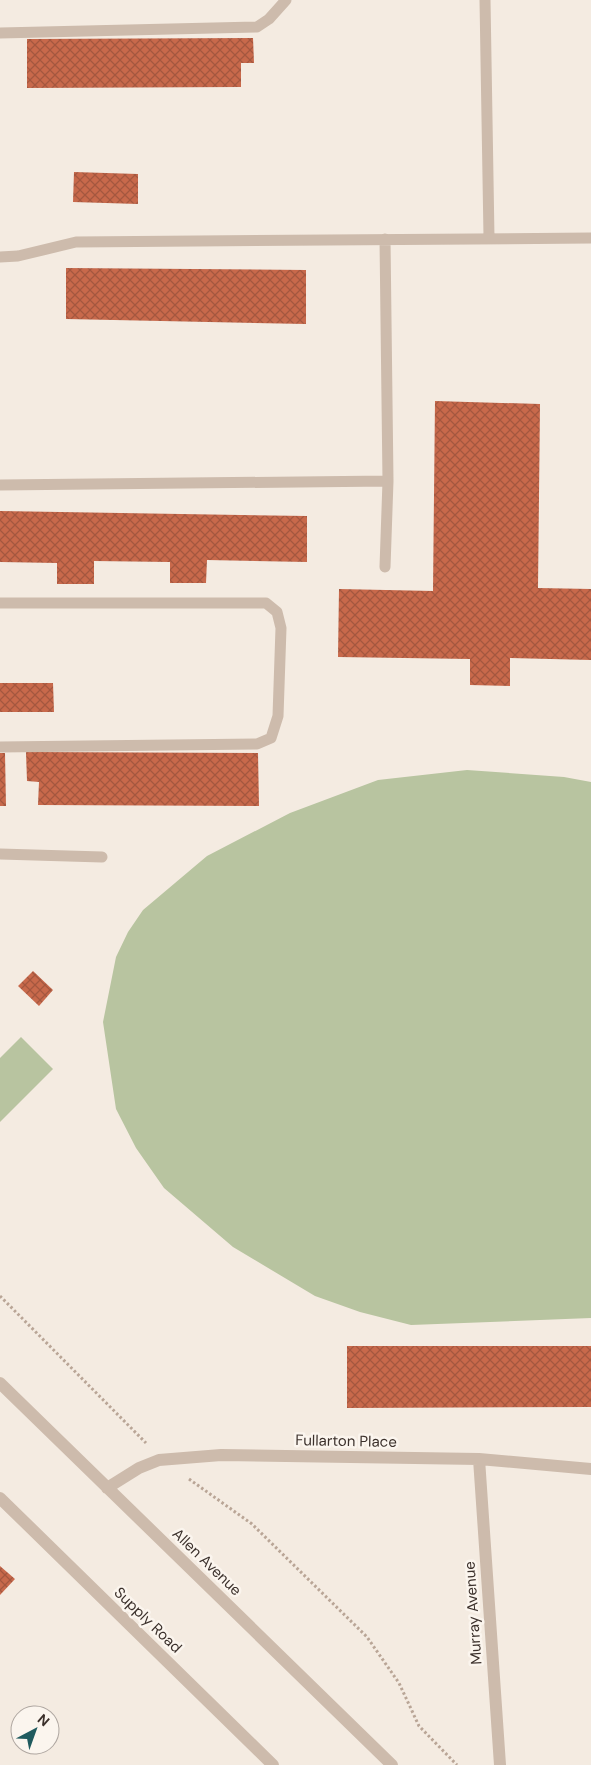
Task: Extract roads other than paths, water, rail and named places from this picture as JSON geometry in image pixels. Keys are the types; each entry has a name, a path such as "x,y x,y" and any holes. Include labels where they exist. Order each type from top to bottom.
{"street":[{"name":"Allen Avenue","path":"0,1383 392,1765"},
{"name":"Fullarton Place","path":"107,1488 139,1468 165,1460 221,1455 479,1459 591,1469"},
{"name":"Murray Avenue","path":"479,1459 500,1765"},
{"name":"Supply Road","path":"0,1498 273,1765"}],"lane":[{"path":"0,32 257,27 269,19 286,0"},
{"path":"485,0 488,238"},
{"path":"0,258 18,256 76,242 591,238"},
{"path":"385,239 388,481 385,567"},
{"path":"0,485 388,481"},
{"path":"0,602 266,603 277,612 281,628 278,716 271,738 257,744 0,747"},
{"path":"0,854 102,857"}]}
